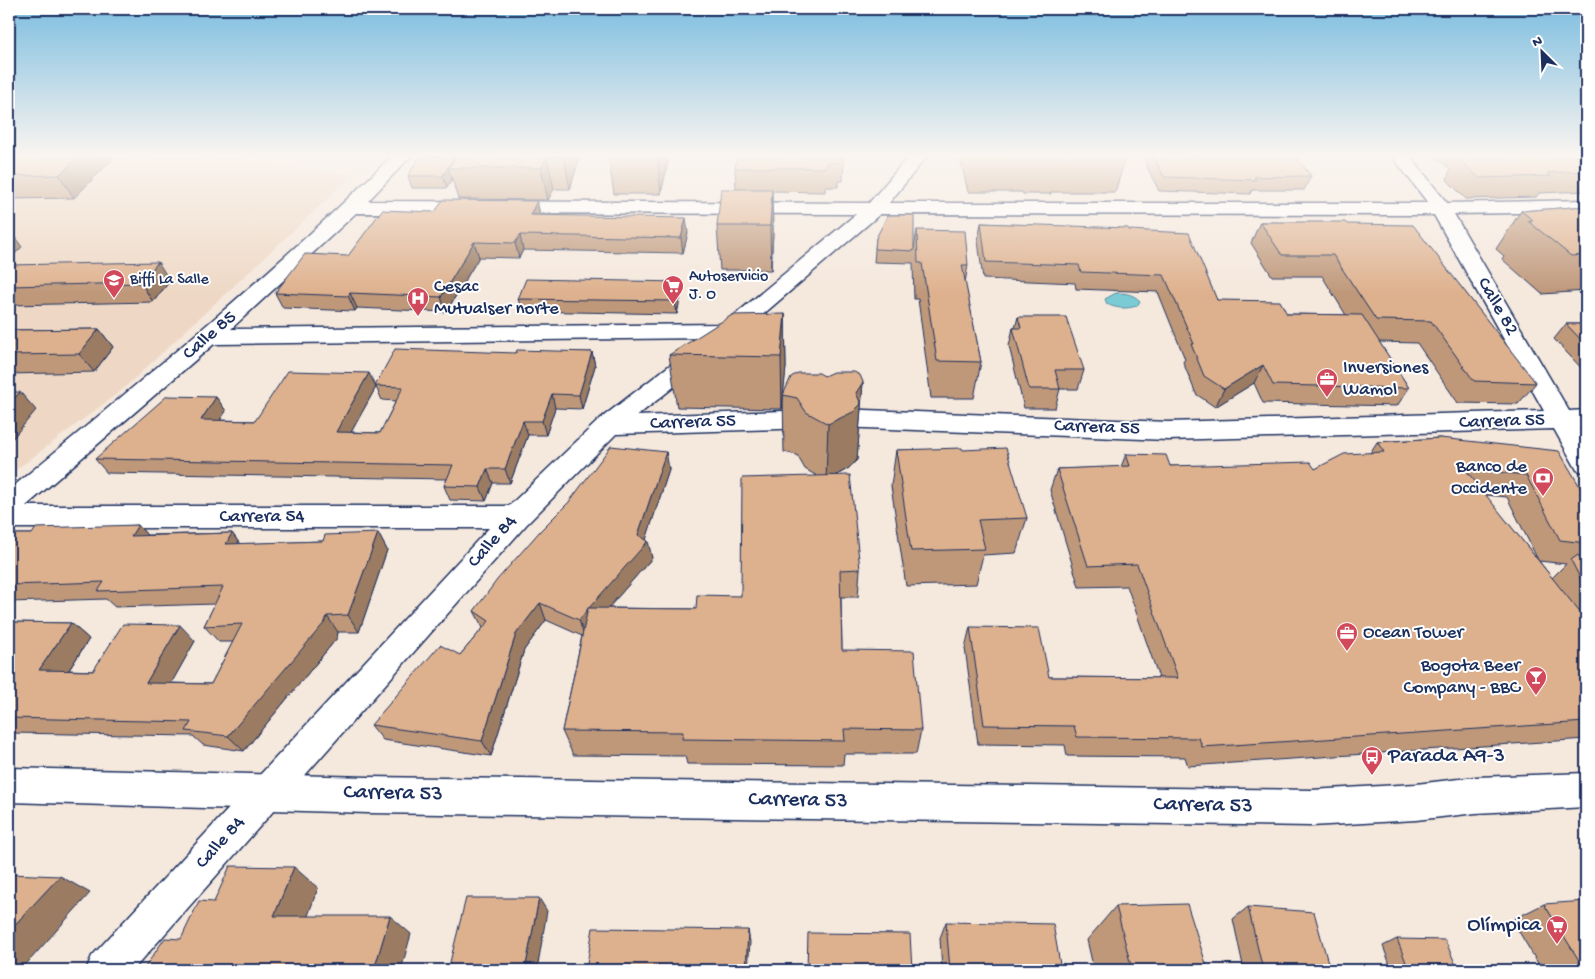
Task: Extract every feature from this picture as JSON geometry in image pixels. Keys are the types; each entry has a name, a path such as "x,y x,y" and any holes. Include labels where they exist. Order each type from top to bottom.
{"street":[{"name":"Calle 85","path":"9,505 210,337 358,202"},
{"name":"Calle 84","path":"106,970 516,517 609,425 730,331 872,210 879,202"},
{"name":"Calle 82","path":"1437,202 1586,463"},
{"path":"352,208 1441,210 1586,206"},
{"path":"210,337 730,331"},
{"name":"Carrera 55","path":"609,425 840,418 1168,431 1586,419"},
{"name":"Carrera 54","path":"9,517 516,517"},
{"name":"Carrera 53","path":"9,785 388,795 1311,808 1416,802 1476,795 1586,790"}],"shaded area":[{"name":"Biffi La Salle","path":"9,202 324,202 122,390 9,475"}],"water":[{"path":"1116,293 1129,294 1140,301 1137,306 1125,308 1118,308 1107,304 1105,299"}],"building":[{"path":"442,202 537,202 530,215 686,218 681,238 520,235 515,243 474,242 441,297 350,293 348,296 275,293 305,254 348,256 382,210 435,212"},
{"path":"720,202 771,202 770,226 717,226"},
{"path":"1586,206 1586,255 1571,256 1528,221 1533,220 1521,211"},
{"path":"888,215 914,215 914,251 875,249 876,238"},
{"path":"1260,222 1345,222 1347,224 1413,225 1536,383 1474,381 1431,321 1376,320 1333,255 1282,255"},
{"path":"981,223 1128,228 1129,230 1189,233 1217,300 1280,301 1287,314 1362,315 1409,388 1273,385 1263,365 1224,389 1204,376 1191,344 1194,344 1164,275 1081,272 1079,265 986,262"},
{"path":"917,230 965,231 968,265 962,265 981,362 937,361 922,263 918,263"},
{"path":"158,262 141,283 9,286 9,265"},
{"path":"526,279 680,282 675,301 518,299"},
{"path":"785,314 781,357 669,355 732,315"},
{"path":"1018,317 1066,317 1084,370 1055,370 1060,389 1029,389 1013,328 1021,328"},
{"path":"1566,324 1586,324 1586,345"},
{"path":"99,329 79,354 9,355 9,330"},
{"path":"395,349 516,353 517,350 592,352 579,395 552,394 542,421 523,421 505,469 487,469 480,487 444,486 453,465 95,459 167,396 216,397 201,420 255,421 288,371 369,373 336,432 380,433 403,387 375,386"},
{"path":"833,372 854,372 860,375 863,382 856,393 861,404 853,412 828,424 806,412 797,398 783,395 791,377 798,373 819,373 824,376"},
{"path":"9,392 20,392 9,404"},
{"path":"1440,438 1559,451 1586,497 1586,543 1560,540 1526,475 1465,469 1586,620 1586,722 1202,747 1199,738 1077,737 1074,726 984,725 970,627 1039,628 1049,677 1178,678 1137,564 1088,566 1057,469 1130,466 1126,454 1166,455 1170,466 1310,462 1315,469 1344,454 1384,452 1377,442"},
{"path":"611,446 666,452 638,535 648,541 579,620 540,603 516,634 482,741 371,725 440,645 460,655 489,621 474,611 497,580 541,530 569,502"},
{"path":"962,448 963,450 1006,448 1027,518 978,520 985,549 911,551 896,450"},
{"path":"850,475 860,569 840,570 842,650 914,651 921,730 844,729 845,741 682,739 683,732 562,731 588,608 696,609 697,595 741,596 742,478"},
{"path":"138,525 131,536 232,533 226,544 323,541 325,535 378,533 348,615 327,616 325,622 228,736 186,731 191,722 9,718 9,622 71,623 39,670 93,671 123,624 180,625 146,683 211,684 242,624 204,626 223,587 98,591 104,582 9,585 9,534 32,534 36,528"},
{"path":"1578,555 1586,565 1586,590 1571,560"},
{"path":"230,866 294,867 274,916 390,916 374,970 143,970 165,938 181,939 199,901 214,902"},
{"path":"9,874 60,876 9,931"},
{"path":"466,898 539,898 525,970 448,970"},
{"path":"1586,901 1586,970 1585,970 1544,904"},
{"path":"1187,904 1208,970 1132,970 1116,906"},
{"path":"1248,907 1314,912 1330,970 1263,970"},
{"path":"946,922 1053,924 1061,970 950,970"},
{"path":"593,928 748,930 746,970 586,970"},
{"path":"808,933 910,934 912,970 807,970"},
{"path":"1397,939 1445,940 1458,970 1409,970"}],"place":[{"name":"Biffi La Salle","path":"114,299"},
{"name":"Autoservicio J. O","path":"673,305"},
{"name":"Cesac Mutualser norte","path":"418,317"},
{"name":"Inversiones Wamol","path":"1327,398"},
{"name":"Banco de Occidente","path":"1543,497"},
{"name":"Ocean Tower","path":"1347,652"},
{"name":"Bogota Beer Company - BBC","path":"1536,696"},
{"name":"Parada A9-3","path":"1372,776"},
{"name":"Olímpica","path":"1557,945"}]}
